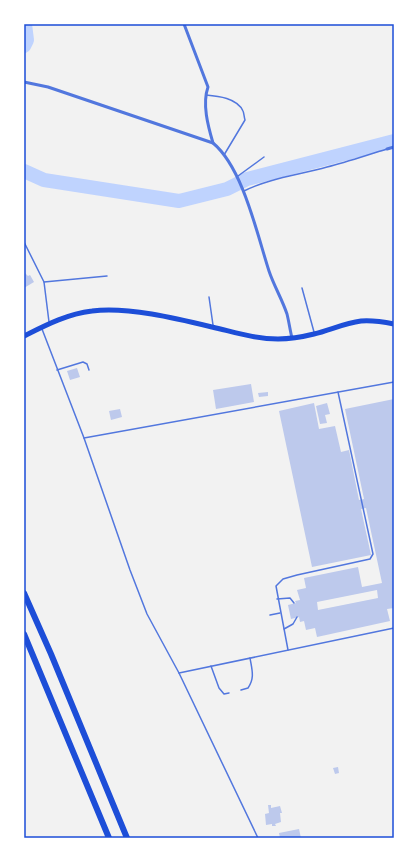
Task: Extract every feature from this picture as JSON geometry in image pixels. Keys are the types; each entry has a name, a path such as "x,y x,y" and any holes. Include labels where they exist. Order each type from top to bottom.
{"highway":[{"path":"24,593 54,661 127,838"},
{"path":"24,634 109,838"}],"main road":[{"path":"24,336 50,323 72,315 93,311 113,311 154,315 213,327 236,334 276,339 314,334 348,323 362,321 394,324"}],"street":[{"path":"184,24 208,87 206,95 208,126 213,143 224,155 244,191 271,276 287,315 292,338"},
{"path":"24,82 48,87 213,143"},
{"path":"387,149 394,147"}],"lane":[{"path":"206,95 221,97 234,102 243,110 245,120 224,155"},
{"path":"244,191 254,186 284,177 327,167 387,149"},
{"path":"237,178 264,156"},
{"path":"24,242 44,282 50,323"},
{"path":"44,282 107,276"},
{"path":"302,288 314,334"},
{"path":"209,297 213,327"},
{"path":"41,327 84,438 147,614 179,673 258,838"},
{"path":"57,370 83,362 88,364 89,370"},
{"path":"84,438 394,382"},
{"path":"288,650 277,599 276,586 283,579 296,575 370,559 372,557 338,392"},
{"path":"277,599 290,598 294,603"},
{"path":"270,615 280,613"},
{"path":"284,629 293,624 297,617"},
{"path":"179,673 394,628"},
{"path":"241,690 248,688 252,682 253,674 250,658"},
{"path":"211,666 218,688 224,694 229,693"}],"building":[{"path":"24,273 28,276 30,275 34,282 24,288"},
{"path":"77,368 80,377 70,380 67,371"},
{"path":"251,384 254,402 216,409 213,390"},
{"path":"268,392 268,396 259,397 258,393"},
{"path":"394,399 394,608 387,609 390,621 317,637 315,628 306,630 304,621 300,622 299,617 291,619 288,605 296,603 295,601 300,600 297,590 306,588 304,578 358,567 362,587 382,583 366,508 361,509 371,555 312,567 279,411 314,403 319,429 335,426 341,452 349,450 359,500 364,499 345,409","holes":["377,590 378,598 318,610 317,602"]},
{"path":"327,403 330,414 325,415 327,423 320,424 316,406"},
{"path":"120,409 122,417 111,420 109,411"},
{"path":"338,767 339,773 335,774 333,768"},
{"path":"268,805 271,805 271,808 280,806 282,813 280,813 281,822 275,824 276,826 272,826 272,824 266,825 265,814 269,813"},
{"path":"299,829 301,838 280,838 279,833"}],"waterway":[{"path":"24,46 27,40 25,24"},
{"path":"24,171 44,180 179,201 227,189 247,179 394,141"}]}
